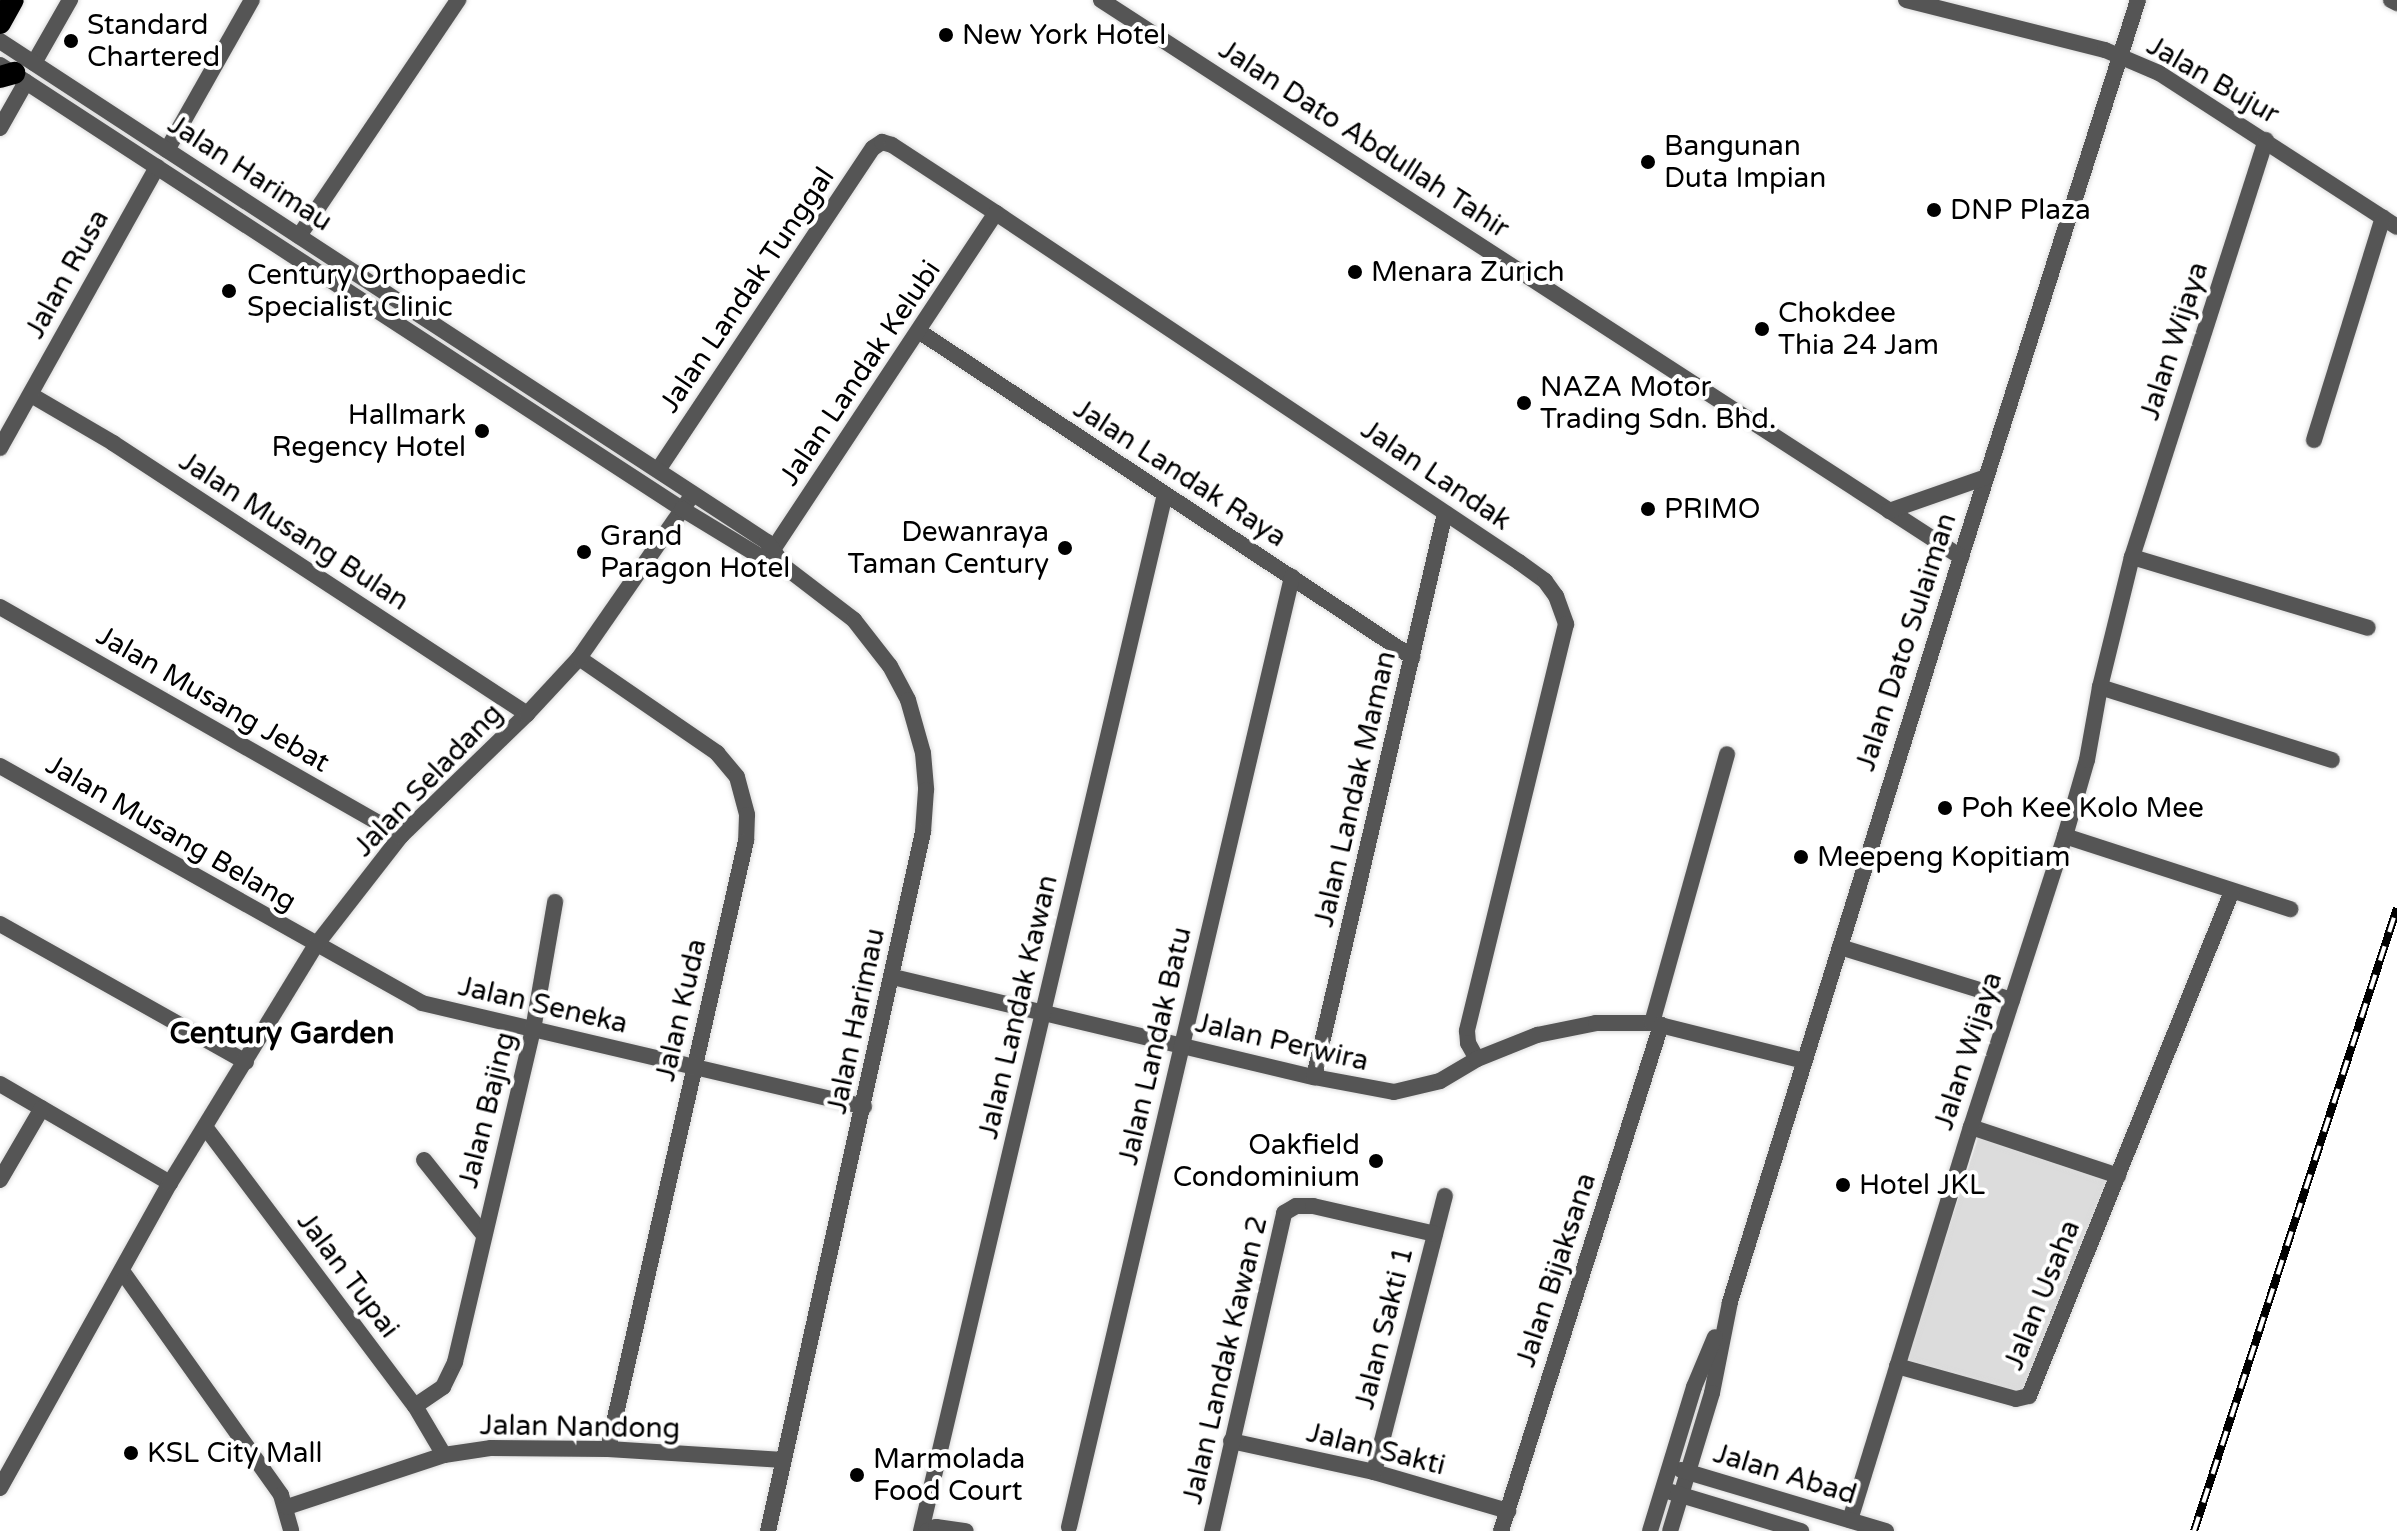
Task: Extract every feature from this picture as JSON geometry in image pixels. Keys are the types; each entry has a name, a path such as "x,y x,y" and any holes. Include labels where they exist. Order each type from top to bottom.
{"highway":[{"path":"0,23 13,0"}],"street":[{"path":"0,128 15,72 70,0"},
{"path":"167,150 252,0"},
{"path":"299,236 458,0"},
{"name":"Jalan Dato Abdullah Tahir","path":"1101,0 1961,557"},
{"name":"Jalan Bujur","path":"1906,0 1965,7 2121,56 2184,87 2390,222 2314,440"},
{"name":"Jalan Dato Sulaiman","path":"1670,1531 1712,1393 1730,1302 1986,477 2138,0"},
{"path":"2391,0 2397,3"},
{"name":"Jalan Harimau","path":"0,41 15,72 157,167 682,509 770,554"},
{"name":"Jalan Harimau","path":"15,72 167,150 693,493 854,620 890,666 915,720 926,790 923,832 768,1531"},
{"name":"Jalan Wijaya","path":"1850,1520 1971,1127 2065,836 2087,760 2100,687 2132,557 2266,140"},
{"name":"Jalan Landak","path":"882,142 892,145 996,213 1445,513 1545,581 1556,596 1566,624 1467,1031 1468,1043 1477,1059"},
{"name":"Jalan Landak Tunggal","path":"658,470 873,148 882,142"},
{"name":"Jalan Rusa","path":"0,448 157,167"},
{"name":"Jalan Landak Kelubi","path":"770,554 996,213"},
{"name":"Jalan Landak Raya","path":"920,332 1412,657"},
{"name":"Jalan Musang Bulan","path":"31,395 127,452 527,714"},
{"path":"1889,511 1986,477"},
{"name":"Jalan Seladang","path":"0,1488 170,1183 316,945 401,836 527,714 579,658 693,493"},
{"name":"Jalan Landak Kawan","path":"924,1531 928,1502 1165,494"},
{"name":"Jalan Landak Maman","path":"1314,1077 1445,513"},
{"path":"2132,557 2368,628"},
{"name":"Jalan Landak Batu","path":"1069,1527 1292,577"},
{"name":"Jalan Musang Jebat","path":"0,607 401,836"},
{"name":"Jalan Kuda","path":"579,658 717,753 737,777 745,797 746,841 608,1449"},
{"path":"2100,687 2332,760"},
{"path":"1657,1024 1727,754"},
{"name":"Jalan Musang Belang","path":"0,766 316,945"},
{"path":"2065,836 2290,909"},
{"name":"Jalan Usaha","path":"1897,1366 2016,1399 2029,1396 2232,891"},
{"name":"Jalan Bajing","path":"415,1406 443,1387 450,1378 533,1030 555,902"},
{"path":"0,924 246,1062"},
{"name":"Jalan Seneka","path":"316,945 422,1003 864,1107"},
{"path":"1840,947 2012,1000"},
{"name":"Jalan Perwira","path":"893,977 1314,1077 1394,1092 1440,1081 1477,1059 1537,1035 1596,1023 1657,1024 1804,1061"},
{"name":"Jalan Bijaksana","path":"1501,1531 1657,1024"},
{"path":"0,1084 170,1183"},
{"path":"0,1180 42,1108"},
{"path":"1971,1127 2118,1176"},
{"name":"Jalan Tupai","path":"206,1128 415,1406 444,1455"},
{"name":"Jalan Bajing","path":"424,1160 483,1234"},
{"name":"Jalan Sakti 1","path":"1374,1472 1445,1196"},
{"name":"Jalan Landak Kawan 2","path":"1212,1531 1284,1213 1296,1206 1313,1206 1435,1234"},
{"path":"122,1271 287,1507 291,1531"},
{"name":"Jalan Dato Sulaiman","path":"1650,1531 1694,1387 1730,1302"},
{"name":"Jalan Sakti","path":"1231,1441 1374,1472 1508,1511"},
{"name":"Jalan Nandong","path":"287,1507 444,1455 491,1448 608,1449 784,1460"},
{"name":"Jalan Abad","path":"1670,1466 1886,1531"},
{"name":"Jalan Abad","path":"1662,1489 1801,1531"},
{"path":"928,1502 948,1527"},
{"path":"924,1531 948,1527 966,1531"}],"shaded area":[{"path":"1979,1135 2108,1177 2035,1402 1906,1360"}],"railway":[{"path":"2194,1531 2397,908"}],"place":[{"name":"New York Hotel","path":"946,35"},
{"name":"Standard Chartered","path":"71,41"},
{"name":"Bangunan Duta Impian","path":"1648,162"},
{"name":"DNP Plaza","path":"1934,210"},
{"name":"Menara Zurich","path":"1355,272"},
{"name":"Century Orthopaedic Specialist Clinic","path":"229,291"},
{"name":"Chokdee Thia 24 Jam","path":"1762,329"},
{"name":"NAZA Motor Trading Sdn. Bhd.","path":"1524,403"},
{"name":"Hallmark Regency Hotel","path":"482,431"},
{"name":"PRIMO","path":"1648,509"},
{"name":"Dewanraya Taman Century","path":"1065,548"},
{"name":"Grand Paragon Hotel","path":"584,552"},
{"name":"Poh Kee Kolo Mee","path":"1945,808"},
{"name":"Meepeng Kopitiam","path":"1801,857"},
{"name":"Oakfield Condominium","path":"1376,1161"},
{"name":"Hotel JKL","path":"1843,1185"},
{"name":"KSL City Mall","path":"131,1453"},
{"name":"Marmolada Food Court","path":"857,1475"}],"district":[{"name":"Century Garden","path":"282,1034"}]}
